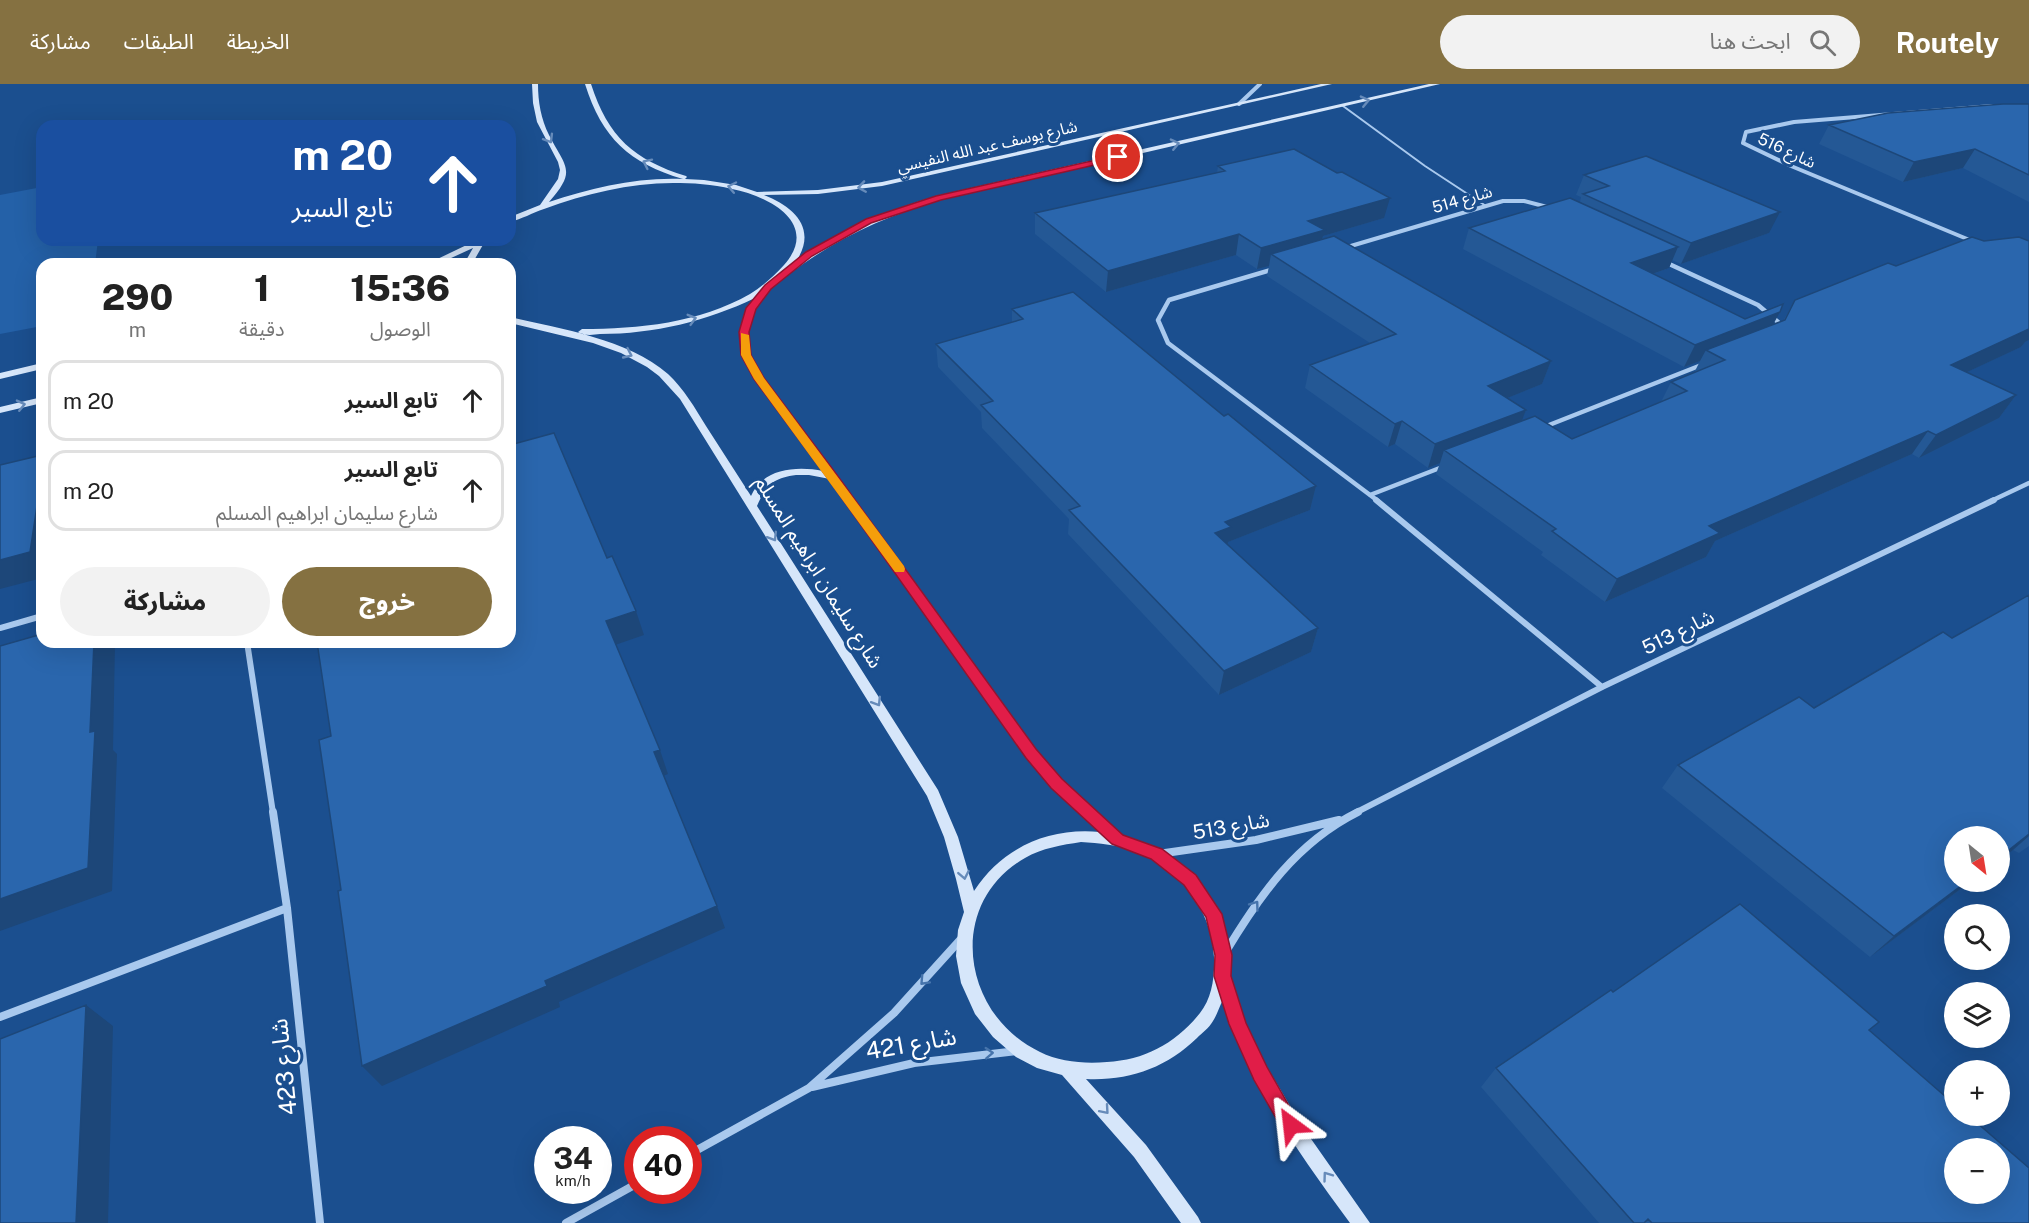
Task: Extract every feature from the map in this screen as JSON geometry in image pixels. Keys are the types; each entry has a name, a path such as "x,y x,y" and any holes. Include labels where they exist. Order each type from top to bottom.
{"street":[{"path":"535,84 540,123 562,161 564,171 561,182 542,205"},
{"path":"588,84 592,102 603,122 617,143 628,152 659,169 703,182 754,193 783,207 799,226 801,249 785,273"},
{"path":"1239,104 1260,84"},
{"name":"شارع يوسف عبد الله النفيسي","path":"754,193 819,192 882,184 1329,84"},
{"path":"1117,839 1056,783 1031,753 833,477 759,379 746,355 744,332 751,308 768,287 809,254 837,236 903,208 950,195 1437,84"},
{"name":"شارع 516","path":"1977,243 1791,166 1743,143 1746,132 1794,122 2000,106"},
{"path":"516,217 542,205 580,193 621,185 663,181 703,182"},
{"name":"شارع 514","path":"1339,250 1503,201 1524,201 1558,212"},
{"path":"444,258 471,246"},
{"path":"1653,256 1758,305 1778,322 1771,338"},
{"path":"1282,266 1169,300 1158,320 1168,343 1370,495 1602,687"},
{"path":"516,322 552,331 610,333 670,325 726,309 768,287"},
{"name":"شارع سليمان ابراهيم المسلم","path":"552,331 595,340 632,355 663,374 684,398 933,794 949,828 962,867 970,910"},
{"path":"1537,430 1715,360"},
{"path":"0,376 36,367"},
{"path":"0,410 36,401"},
{"path":"1370,495 1448,465"},
{"path":"753,505 755,493 765,482 780,474 809,471 833,477"},
{"name":"شارع 513","path":"1223,955 1251,910 1278,874 1309,842 1346,818 1602,687 2029,483"},
{"path":"0,628 36,618"},
{"name":"شارع 423","path":"248,648 287,908 320,1223"},
{"name":"شارع 513","path":"1156,854 1256,840 1346,818"},
{"path":"1081,836 1117,839 1156,854 1190,880 1214,914 1223,955 1222,976 1208,1015 1178,1048 1137,1067 1089,1072 1041,1061 1022,1051 987,1020 966,979 963,937 970,910 988,880 1014,857 1045,843 1081,836"},
{"path":"0,1017 287,908"},
{"name":"شارع 421","path":"809,1088 894,1013 963,937"},
{"path":"1222,976 1238,1024 1260,1073 1291,1125 1361,1223"},
{"name":"شارع 421","path":"702,1147 809,1088 862,1072 916,1060 1022,1051"},
{"path":"1066,1067 1140,1151 1192,1223"},
{"path":"566,1223 624,1191"}],"lane":[{"path":"1343,106 1434,172 1486,206"}],"shaded area":[{"path":"36,188 36,246 97,246 96,258 36,258 36,327 0,334 0,195"}],"building":[{"path":"2029,104 2029,175 1975,149 1914,162 1829,125 1888,113"},
{"path":"1294,149 1337,173 1342,172 1390,198 1308,221 1325,230 1261,248 1239,234 1108,271 1035,213 1225,171 1218,166"},
{"path":"1646,156 1780,212 1691,243 1583,194 1609,186 1584,175"},
{"path":"1570,198 1678,247 1631,263 1745,319 1783,304 1780,312 1695,345 1469,228"},
{"path":"1334,236 1551,361 1488,386 1526,410 1435,444 1402,421 1395,424 1310,365 1396,334 1271,254"},
{"path":"1972,237 1984,241 2019,237 2029,241 2029,329 1951,365 2016,395 1936,435 1928,431 1709,526 1720,533 1617,579 1552,531 1556,529 1444,450 1535,416 1572,439 1687,391 1671,382 1725,360 1706,350 1785,320 1795,300 1888,263 1896,266"},
{"path":"1073,292 1224,416 1228,414 1316,486 1225,522 1231,527 1215,533 1318,628 1224,671 1069,510 1080,506 981,405 993,401 936,344 1023,319 1012,309"},
{"path":"554,433 607,558 612,556 636,611 606,621 660,750 654,752 717,906 545,981 547,986 362,1066 338,891 341,890 319,740 331,736 318,648 516,648 516,443"},
{"path":"36,456 36,512 30,552 0,560 0,465"},
{"path":"2029,595 2029,834 2010,849 2010,826 1944,826 1944,892 1953,892 1894,936 1678,765 1799,697 1814,708 1943,632 1952,638"},
{"path":"36,636 36,648 94,648 90,732 95,731 88,868 0,899 0,646"},
{"path":"1740,904 1879,1022 1869,1030 1944,1095 1944,1126 1981,1126 1994,1138 1944,1138 1944,1204 2010,1204 2010,1152 2029,1168 2029,1223 1652,1223 1648,1219 1644,1223 1634,1223 1496,1068 1611,990 1613,992"},
{"path":"86,1005 76,1223 0,1223 0,1039"}],"slow traffic":[{"path":"744,335 746,355 759,379 899,569"}],"route":[{"path":"1118,157 903,208 837,236 809,254 768,287 751,308 744,332 746,355 759,379 833,477 1031,753 1056,783 1117,839 1156,854 1190,880 1214,914 1223,955 1222,976 1238,1024 1260,1073 1291,1125"}]}
